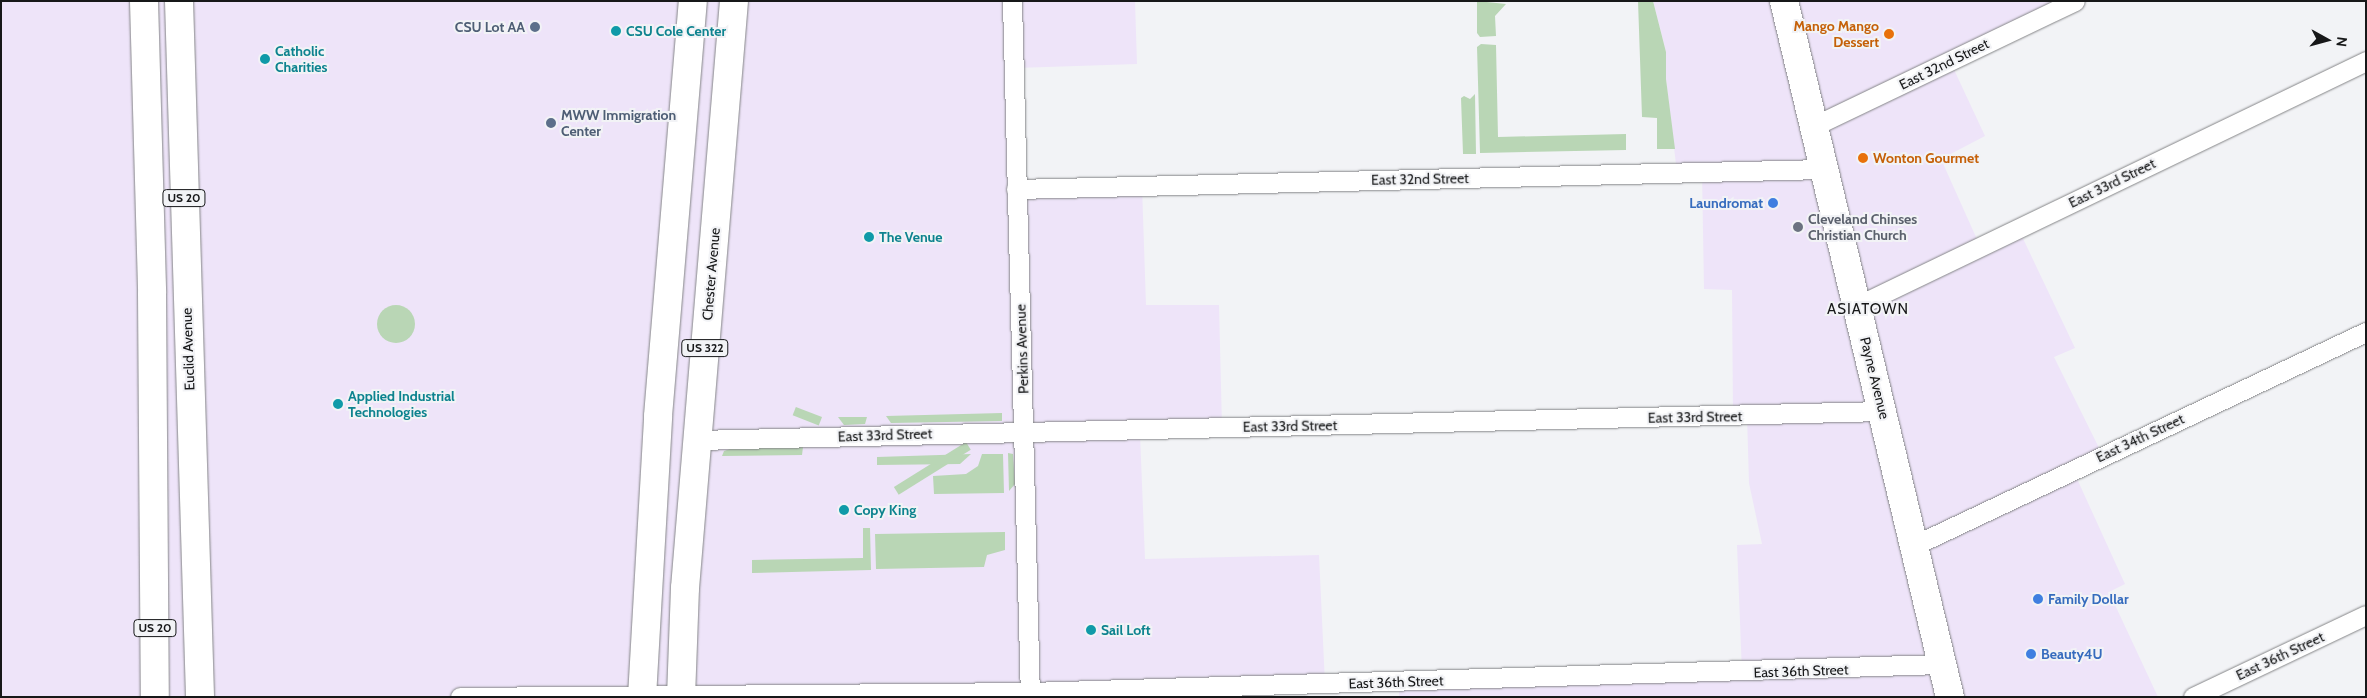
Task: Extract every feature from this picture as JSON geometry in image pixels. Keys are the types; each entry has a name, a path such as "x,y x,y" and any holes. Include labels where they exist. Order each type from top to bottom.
{"main road":[{"name":"US 20","path":"144,1 152,284 155,697"},
{"name":"Euclid Avenue","path":"179,1 189,395 200,697"},
{"name":"US 322","path":"642,695 658,416 693,1"},
{"name":"Chester Avenue","path":"680,696 698,440 734,1"},
{"name":"Payne Avenue","path":"1784,1 1950,697"}],"street":[{"name":"Perkins Avenue","path":"1012,1 1030,694"},
{"name":"East 32nd Street","path":"1814,126 2075,1"},
{"name":"East 33rd Street","path":"1858,306 2366,61"},
{"name":"East 32nd Street","path":"1016,189 1824,169"},
{"name":"East 34th Street","path":"1915,545 2366,332"},
{"name":"East 33rd Street","path":"698,440 1883,411"},
{"name":"East 36th Street","path":"2193,697 2366,615"},
{"name":"East 36th Street","path":"460,697 1030,694 1942,664"}],"shaded area":[{"path":"1,1 1135,1 1137,64 1013,68 1016,189 1142,186 1146,305 1219,305 1222,427 1140,434 1145,559 1319,555 1325,684 681,697 1,697"},
{"path":"1653,1 2062,1 1950,61 1985,136 1941,159 1980,246 2018,228 2075,348 2054,357 2103,456 2073,470 2125,584 2109,592 2158,697 1399,697 1399,682 1742,673 1737,545 1762,544 1749,483 1747,416 1733,416 1732,290 1704,289 1702,172 1677,173 1666,79 1666,52"}],"green space":[{"path":"1477,1 1506,4 1495,16 1496,36 1480,37 1477,33"},
{"path":"1638,1 1653,1 1666,52 1666,79 1675,149 1657,149 1657,118 1642,117"},
{"path":"1481,44 1496,45 1498,137 1626,134 1626,150 1480,153 1477,47"},
{"path":"1475,94 1476,154 1463,154 1461,98 1464,96 1470,99"},
{"path":"396,305 409,311 415,324 409,337 396,343 383,337 377,324 383,311"},
{"path":"796,407 822,417 819,425 793,415"},
{"path":"1002,413 1002,421 891,423 886,416"},
{"path":"838,417 867,417 865,424 844,425"},
{"path":"966,442 971,450 899,495 894,487"},
{"path":"803,447 802,455 722,456 724,451 733,448"},
{"path":"1008,453 1013,454 1015,484 1009,491"},
{"path":"971,454 960,464 877,465 877,457"},
{"path":"982,454 1003,454 1004,493 934,494 933,476 966,474 978,466"},
{"path":"863,528 870,528 871,570 752,573 752,560 863,558"},
{"path":"1005,532 1005,550 987,555 984,567 876,569 875,534"}],"place":[{"name":"CSU Lot AA","path":"535,27"},
{"name":"CSU Cole Center","path":"616,31"},
{"name":"Mango Mango Dessert","path":"1889,34"},
{"name":"Catholic Charities","path":"265,59"},
{"name":"MWW Immigration Center","path":"551,123"},
{"name":"Wonton Gourmet","path":"1863,158"},
{"name":"Laundromat","path":"1773,203"},
{"name":"Cleveland Chinses Christian Church","path":"1798,227"},
{"name":"The Venue","path":"869,237"},
{"name":"Applied Industrial Technologies","path":"338,404"},
{"name":"Copy King","path":"844,510"},
{"name":"Family Dollar","path":"2038,599"},
{"name":"Sail Loft","path":"1091,630"},
{"name":"Beauty4U","path":"2031,654"}],"district":[{"name":"ASIATOWN","path":"1868,310"}]}
